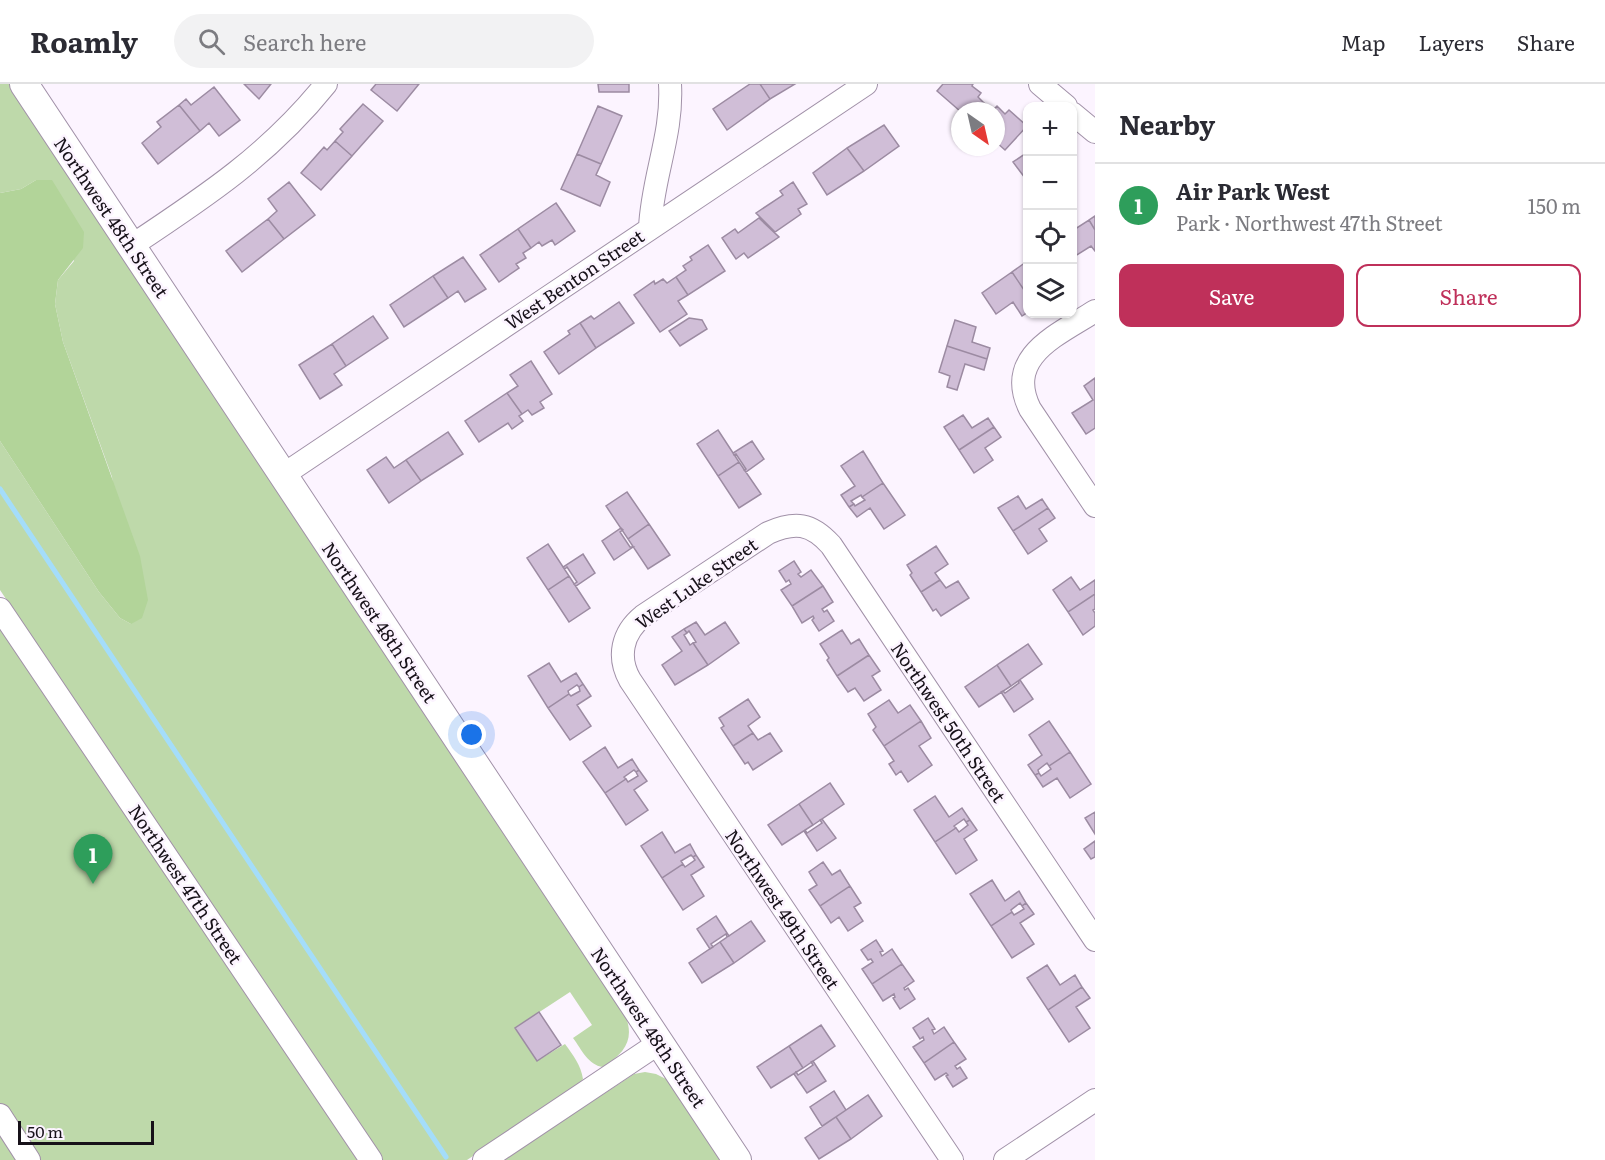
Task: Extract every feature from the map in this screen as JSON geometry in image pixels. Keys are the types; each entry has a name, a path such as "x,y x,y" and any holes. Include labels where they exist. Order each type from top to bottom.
{"main road":[{"name":"Northwest 48th Street","path":"24,84 737,1160"}],"street":[{"path":"131,246 202,199 262,152 294,121 326,84"},
{"path":"650,228 654,188 669,128 670,84"},
{"name":"West Benton Street","path":"283,475 866,84"},
{"path":"1040,84 1060,102"},
{"path":"1077,117 1095,132"},
{"path":"1095,311 1037,350 1027,362 1022,378 1030,409 1095,506"},
{"name":"West Luke Street","path":"622,654 627,633 643,616 768,533 787,525"},
{"name":"Northwest 50th Street","path":"787,525 812,529 831,546 1095,940"},
{"name":"Northwest 47th Street","path":"0,609 371,1160"},
{"name":"Northwest 49th Street","path":"622,654 630,680 952,1160"},
{"path":"484,1160 659,1043"},
{"path":"1005,1160 1095,1100"},
{"path":"0,1115 29,1160"}],"green space":[{"path":"0,84 10,84 623,1010 629,1028 627,1043 618,1056 603,1067 589,1060 573,1038 592,1025 570,992 515,1028 537,1061 565,1044 579,1065 583,1079 578,1086 467,1160 381,1160 0,590 0,441 99,592 120,618 131,624 112,477 63,342 55,304 58,280 74,261 36,180 21,189 0,193"},
{"path":"36,180 52,180 84,232 83,248 58,280 55,304 63,342 140,556 148,600 142,618 131,624 120,618 99,592 0,441 0,193 21,189"},
{"path":"0,609 371,1160 0,1160"},
{"path":"645,1072 668,1080 723,1160 503,1160 634,1074"}],"building":[{"path":"244,84 271,84 259,99"},
{"path":"376,84 419,84 397,111 371,90"},
{"path":"598,84 629,84 629,92 599,92"},
{"path":"750,84 760,84 770,99 727,130 713,109"},
{"path":"760,84 795,84 770,99"},
{"path":"943,84 973,84 972,86 981,93 978,97 983,102 951,103 937,91"},
{"path":"214,87 240,120 219,136 209,123 200,131 179,105 186,99 191,105"},
{"path":"363,104 383,121 352,156 335,141 343,132 340,129"},
{"path":"179,105 200,131 158,164 142,143 161,127 157,122"},
{"path":"598,106 622,116 601,164 577,154"},
{"path":"1009,110 1023,122 1023,130 1005,150 1005,114"},
{"path":"884,125 899,146 864,171 847,148"},
{"path":"335,141 352,156 321,190 301,173 324,147 327,150"},
{"path":"847,148 864,171 827,195 813,173"},
{"path":"577,154 601,164 596,175 610,182 600,206 561,189"},
{"path":"1023,155 1023,175 1013,162"},
{"path":"289,182 315,215 284,239 268,219 277,211 268,199"},
{"path":"793,182 807,204 798,209 801,214 775,232 756,213 783,195 780,191"},
{"path":"556,203 575,231 555,245 552,240 542,246 539,242 531,248 518,229"},
{"path":"1095,216 1095,230 1089,220"},
{"path":"759,218 779,237 748,258 744,253 736,259 722,238 735,229 738,233"},
{"path":"268,219 284,239 242,272 226,251"},
{"path":"1089,220 1095,230 1095,251 1091,246 1077,255 1077,228"},
{"path":"518,229 531,248 523,253 526,258 516,264 519,268 499,282 480,255"},
{"path":"708,245 725,271 688,295 676,277 686,270 683,266 692,260 690,257"},
{"path":"463,257 486,289 465,302 458,291 448,298 433,276"},
{"path":"1023,264 1023,288 1012,272"},
{"path":"1012,272 1023,288 1023,315 1013,302 996,314 982,293"},
{"path":"433,276 448,298 404,327 390,305"},
{"path":"676,277 688,295 678,301 687,314 660,332 634,295 654,281 655,284 663,279 667,283"},
{"path":"619,302 634,323 596,348 580,323 591,316 594,319"},
{"path":"373,316 388,338 346,366 332,344"},
{"path":"689,318 702,320 707,329 680,346 669,331"},
{"path":"955,320 976,327 972,342 990,348 987,359 947,346"},
{"path":"580,323 596,348 559,374 544,352 570,334 568,331"},
{"path":"332,344 346,366 334,374 342,385 320,399 299,365"},
{"path":"947,346 987,359 984,370 965,364 957,390 947,387 950,376 939,372"},
{"path":"531,361 552,394 540,402 544,408 532,415 528,410 522,414 507,393 518,386 510,375"},
{"path":"1095,378 1095,428 1086,434 1072,413 1093,400 1084,386"},
{"path":"507,393 522,414 519,416 523,421 512,429 508,423 479,442 465,421"},
{"path":"963,415 972,428 988,418 994,427 959,450 944,427"},
{"path":"994,427 1001,437 985,448 993,460 974,473 959,450"},
{"path":"718,430 739,462 718,476 697,444"},
{"path":"448,432 463,454 421,481 406,460"},
{"path":"752,441 764,459 746,472 736,454 733,453"},
{"path":"863,451 883,483 862,497 861,495 851,501 854,504 849,507 841,495 855,486 841,466"},
{"path":"386,457 394,468 406,460 421,481 389,503 367,470"},
{"path":"739,462 761,494 739,508 718,476"},
{"path":"883,483 905,515 884,529 870,508 857,517 849,507 865,500 862,497"},
{"path":"627,492 649,524 628,539 606,506"},
{"path":"1018,496 1026,509 1042,499 1048,508 1013,531 998,508"},
{"path":"1048,508 1055,518 1039,529 1047,541 1028,554 1013,531"},
{"path":"649,524 670,555 648,569 628,539"},
{"path":"621,528 623,530 620,532 630,547 633,547 614,560 602,541"},
{"path":"548,544 569,576 548,590 527,558"},
{"path":"936,546 948,564 935,573 940,580 921,592 910,575 912,573 907,565"},
{"path":"583,554 595,573 576,586 574,584 577,582 567,567 565,569 563,567"},
{"path":"794,561 801,572 798,574 801,577 811,570 823,586 792,606 781,590 791,584 789,580 786,582 779,571"},
{"path":"569,576 590,608 569,622 548,590"},
{"path":"1071,577 1080,590 1095,580 1095,594 1068,612 1053,590"},
{"path":"940,580 946,588 958,581 969,598 941,616 936,609 933,611 921,592"},
{"path":"823,586 833,602 822,609 824,612 827,610 834,621 819,631 812,620 813,616 802,623 792,606"},
{"path":"1095,594 1095,609 1093,610 1095,626 1083,635 1068,612"},
{"path":"696,622 705,635 725,622 739,643 708,665 693,643 696,642 689,631 687,633 684,629"},
{"path":"684,629 687,633 684,635 690,645 693,643 708,665 675,685 662,665 682,651 672,637"},
{"path":"842,630 851,644 859,639 869,655 837,676 820,644"},
{"path":"1028,644 1042,664 1011,686 997,665"},
{"path":"869,655 880,671 872,676 881,690 864,701 855,688 848,692 837,676"},
{"path":"549,663 561,682 576,673 583,684 568,691 569,694 548,708 528,676"},
{"path":"997,665 1011,686 979,707 965,687"},
{"path":"1020,680 1033,699 1014,712 1001,692 1005,693"},
{"path":"583,684 591,696 577,705 591,726 570,740 548,708 569,694 571,696 580,691 579,687"},
{"path":"748,699 760,717 748,726 753,733 733,746 721,728 724,726 719,718"},
{"path":"889,700 898,713 910,705 921,721 884,746 873,730 876,727 868,714"},
{"path":"921,721 931,738 919,746 932,765 908,782 901,771 896,775 889,764 894,761 884,746"},
{"path":"1049,721 1070,752 1049,766 1047,763 1035,775 1028,765 1042,755 1029,735"},
{"path":"753,733 758,740 770,733 782,751 753,770 748,762 745,764 733,746"},
{"path":"605,747 618,768 632,759 639,770 636,772 634,770 624,777 626,779 605,793 583,762"},
{"path":"1070,752 1091,784 1070,798 1057,778 1043,787 1035,775 1039,773 1041,776 1051,769 1049,766"},
{"path":"639,770 647,781 634,790 648,810 626,825 605,793 626,779 628,782 638,776 636,772"},
{"path":"830,783 844,804 813,825 799,804"},
{"path":"935,796 949,817 962,808 970,820 966,822 964,819 954,826 956,828 935,842 914,810"},
{"path":"799,804 813,825 782,845 768,825"},
{"path":"1095,812 1095,834 1085,818"},
{"path":"822,819 836,838 817,851 804,831 807,833 822,823 820,820"},
{"path":"970,820 977,830 964,839 977,860 956,874 935,842 956,828 959,832 968,825 966,822"},
{"path":"662,832 675,853 690,844 696,855 693,857 691,855 681,861 683,864 662,878 641,846"},
{"path":"1095,841 1095,857 1091,859 1084,849"},
{"path":"696,855 704,867 691,875 704,896 683,910 662,878 683,864 685,867 695,860 693,857"},
{"path":"823,862 832,875 840,870 850,886 820,906 809,890 817,885 809,872"},
{"path":"992,880 1005,901 1019,891 1026,903 1022,906 1020,903 1011,910 1012,912 991,926 970,894"},
{"path":"850,886 861,903 854,907 863,921 848,931 839,917 831,923 820,906"},
{"path":"1026,903 1034,914 1020,923 1034,944 1012,958 991,926 1012,912 1014,915 1024,909 1022,906"},
{"path":"716,916 729,936 727,937 726,934 711,944 713,947 710,949 697,929"},
{"path":"751,921 765,941 734,963 720,942"},
{"path":"876,940 883,951 880,952 882,956 892,949 902,964 872,984 862,969 873,962 871,959 868,960 861,950"},
{"path":"720,942 734,963 702,983 689,963"},
{"path":"902,964 914,981 904,988 905,990 908,988 915,999 900,1009 893,998 894,994 883,1001 872,984"},
{"path":"1047,965 1060,985 1075,975 1082,987 1048,1010 1027,978"},
{"path":"1082,987 1090,998 1076,1007 1090,1028 1069,1042 1048,1010"},
{"path":"539,1012 561,1045 537,1061 515,1028"},
{"path":"928,1018 935,1029 932,1030 934,1034 944,1027 954,1042 924,1063 913,1047 924,1040 923,1037 920,1039 913,1028"},
{"path":"821,1025 835,1046 803,1068 789,1046"},
{"path":"954,1042 966,1059 955,1066 957,1069 960,1067 967,1078 953,1087 946,1073 935,1080 924,1063"},
{"path":"789,1046 803,1068 771,1088 757,1067"},
{"path":"813,1061 826,1081 807,1093 794,1074 796,1072 798,1075 813,1065 811,1062"},
{"path":"834,1091 846,1110 822,1126 810,1107"},
{"path":"868,1095 882,1116 851,1139 836,1117"},
{"path":"836,1117 851,1139 819,1159 805,1138"}],"waterway":[{"path":"0,489 446,1157"}],"place":[{"name":"Air Park West","path":"93,884"}]}
